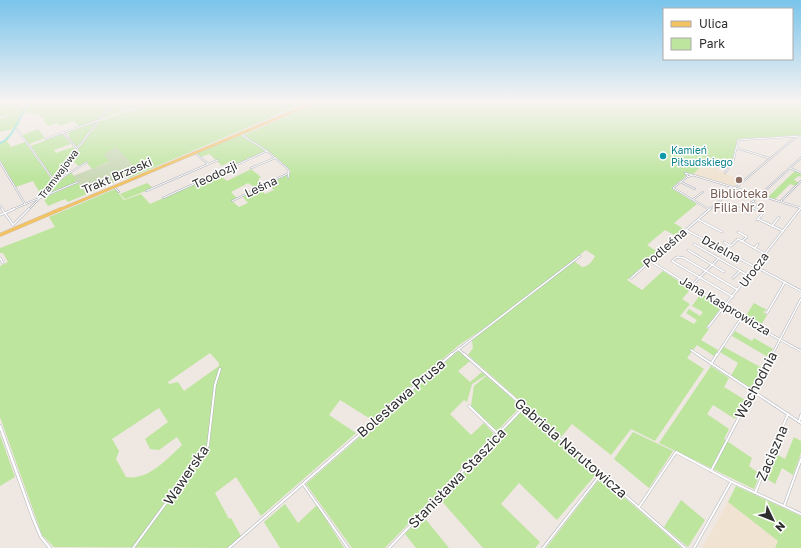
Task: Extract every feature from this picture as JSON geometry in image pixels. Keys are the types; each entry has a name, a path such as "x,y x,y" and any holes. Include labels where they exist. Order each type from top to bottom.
{"main road":[{"path":"240,133 255,127"},
{"path":"240,133 256,127"},
{"name":"Trakt Brzeski","path":"0,234 240,133"},
{"name":"Trakt Brzeski","path":"0,234 194,152"}],"street":[{"path":"46,139 81,127"},
{"name":"Tramwajowa","path":"4,213 12,224 40,198 94,127"},
{"path":"17,129 53,179"},
{"path":"63,133 77,148"},
{"path":"240,133 266,151 289,170 288,178"},
{"path":"725,172 733,162 738,140 801,136"},
{"path":"735,188 796,137"},
{"path":"736,148 770,159"},
{"name":"Teodozji","path":"163,198 266,151"},
{"path":"194,152 208,164"},
{"path":"251,168 275,158"},
{"path":"750,203 801,158"},
{"path":"146,191 218,160"},
{"path":"0,162 25,204"},
{"path":"43,194 63,177 87,162"},
{"path":"790,168 801,173"},
{"name":"Leśna","path":"232,201 289,173"},
{"path":"688,176 685,173 801,208"},
{"path":"693,175 688,176 673,189 710,210"},
{"path":"781,202 801,181"},
{"path":"0,215 78,182"},
{"path":"681,182 695,189"},
{"path":"686,189 689,186"},
{"path":"114,187 119,192"},
{"name":"Podleśna","path":"631,278 729,193 731,187"},
{"path":"692,200 702,192"},
{"path":"735,207 748,213 756,205 753,201"},
{"path":"0,206 4,213"},
{"path":"754,208 763,213 757,220 783,231"},
{"name":"Urocza","path":"708,327 733,297 801,208"},
{"path":"772,226 779,218"},
{"name":"Podleśna","path":"698,219 722,232"},
{"name":"Dzielna","path":"686,230 755,268 801,290"},
{"path":"738,232 747,237 742,241"},
{"path":"724,242 731,246 738,239 766,254"},
{"path":"694,244 749,276"},
{"path":"755,248 758,244"},
{"path":"688,250 724,272"},
{"name":"Bolesława Prusa","path":"229,548 458,349 580,256"},
{"path":"733,297 672,261 677,257 682,257 738,290"},
{"path":"0,258 3,263"},
{"path":"691,286 719,258"},
{"name":"Jana Kasprowicza","path":"650,261 801,351"},
{"path":"733,278 740,270"},
{"path":"767,313 785,282"},
{"name":"Wschodnia","path":"712,471 752,391 801,299"},
{"path":"711,364 742,317"},
{"name":"Gabriela Narutowicza","path":"458,349 685,548"},
{"path":"691,350 800,422 801,416"},
{"name":"Wawerska","path":"133,548 208,446 215,385 220,368"},
{"path":"469,406 498,434"},
{"name":"Stanisława Staszica","path":"389,548 524,407"},
{"name":"Zaciszna","path":"755,493 788,414"},
{"path":"0,426 33,518 41,537 50,548"},
{"path":"639,507 675,452 755,493 801,514"},
{"path":"784,506 801,459"},
{"path":"542,548 601,474"},
{"path":"694,548 731,481"},
{"path":"303,484 348,548"}],"shaded area":[{"path":"707,161 721,165 717,170 741,180 734,186 693,174"},
{"path":"728,502 778,541 775,548 702,548"}],"green space":[{"path":"0,127 17,127 7,141 11,147 25,142 52,180 41,195 33,181 16,187 0,160 0,142 4,140 13,129 0,132"},
{"path":"84,127 93,127 77,147 70,139 68,132"},
{"path":"96,127 250,127 129,178 123,173 135,168 110,161 92,169 87,163 89,161 79,166 70,159"},
{"path":"263,127 801,127 801,135 738,139 732,160 727,167 707,161 693,174 684,172 686,176 671,188 697,204 674,223 684,229 676,236 665,230 647,245 658,252 627,280 642,290 663,271 691,289 682,299 690,304 680,316 694,324 697,320 686,313 689,309 700,316 703,312 692,306 700,295 704,295 722,306 706,328 709,329 701,340 718,350 714,356 697,345 687,358 704,369 655,441 631,429 611,455 572,424 561,437 468,355 473,348 472,340 574,261 582,267 589,265 595,256 586,250 489,325 459,345 372,420 340,400 329,415 356,433 261,516 236,477 215,493 229,519 231,518 241,536 227,548 54,547 42,535 0,417 0,266 8,262 3,253 0,253 0,248 55,227 49,217 115,189 124,200 141,194 150,204 218,174 227,181 251,169 261,177 258,179 264,184 256,188 248,183 231,192 237,198 232,201 239,207 248,203 242,196 259,188 265,194 274,190 267,184 287,175 291,171 276,157 244,135","holes":["210,353 219,363 219,366 184,391 178,382 169,384 168,382","159,408 168,422 145,439 150,449 159,450 177,437 182,445 157,468 142,476 126,477 116,459 119,451 112,439"]},
{"path":"38,129 45,138 29,144 22,135"},
{"path":"62,134 71,144 54,150 56,153 73,147 75,149 52,177 31,146"},
{"path":"240,135 265,151 233,166 229,162 222,166 217,161 219,159 216,160 209,154 201,157 197,153"},
{"path":"116,147 135,167 123,173 127,177 87,194 73,176 109,162 104,154"},
{"path":"795,171 801,173 801,177 798,176 794,180 799,183 796,186 790,184 775,199 768,197"},
{"path":"71,172 78,182 43,196"},
{"path":"78,183 87,194 68,202 65,199 48,206 43,198"},
{"path":"147,183 153,188 125,199 120,194"},
{"path":"754,303 767,310 763,312 767,315 760,327 745,317"},
{"path":"735,331 752,341 754,338 773,349 768,357 732,336"},
{"path":"724,347 762,368 751,388 731,376 738,363 720,352"},
{"path":"458,351 470,361 458,371 470,382 482,372 486,375 472,384 467,402 464,400 450,414 471,435 484,423 494,434 385,548 352,548 306,484"},
{"path":"711,366 729,378 724,387 745,400 735,419 713,405 707,414 729,429 724,439 752,458 749,466 760,474 754,489 659,443"},
{"path":"486,376 521,406 497,431 471,406 474,386"},
{"path":"523,409 597,473 557,520 519,483 501,504 540,542 535,548 483,548 439,498"},
{"path":"633,432 673,451 649,488 614,459"},
{"path":"0,435 15,477 0,486"},
{"path":"794,437 801,441 801,453 793,475 782,468 775,484 764,477 774,453 785,459"},
{"path":"601,477 682,548 546,548"},
{"path":"736,486 801,516 801,548 775,548 778,541 728,502"},
{"path":"681,500 705,520 688,547 664,527"},
{"path":"285,504 298,523 317,505 344,548 280,548 264,522"},
{"path":"422,516 449,548 416,548 405,534"}],"waterway":[{"path":"0,143 6,140 16,127"}],"place":[{"name":"Kamień Piłsudskiego","path":"663,156"},
{"name":"Biblioteka Filia Nr 2","path":"739,180"}]}
